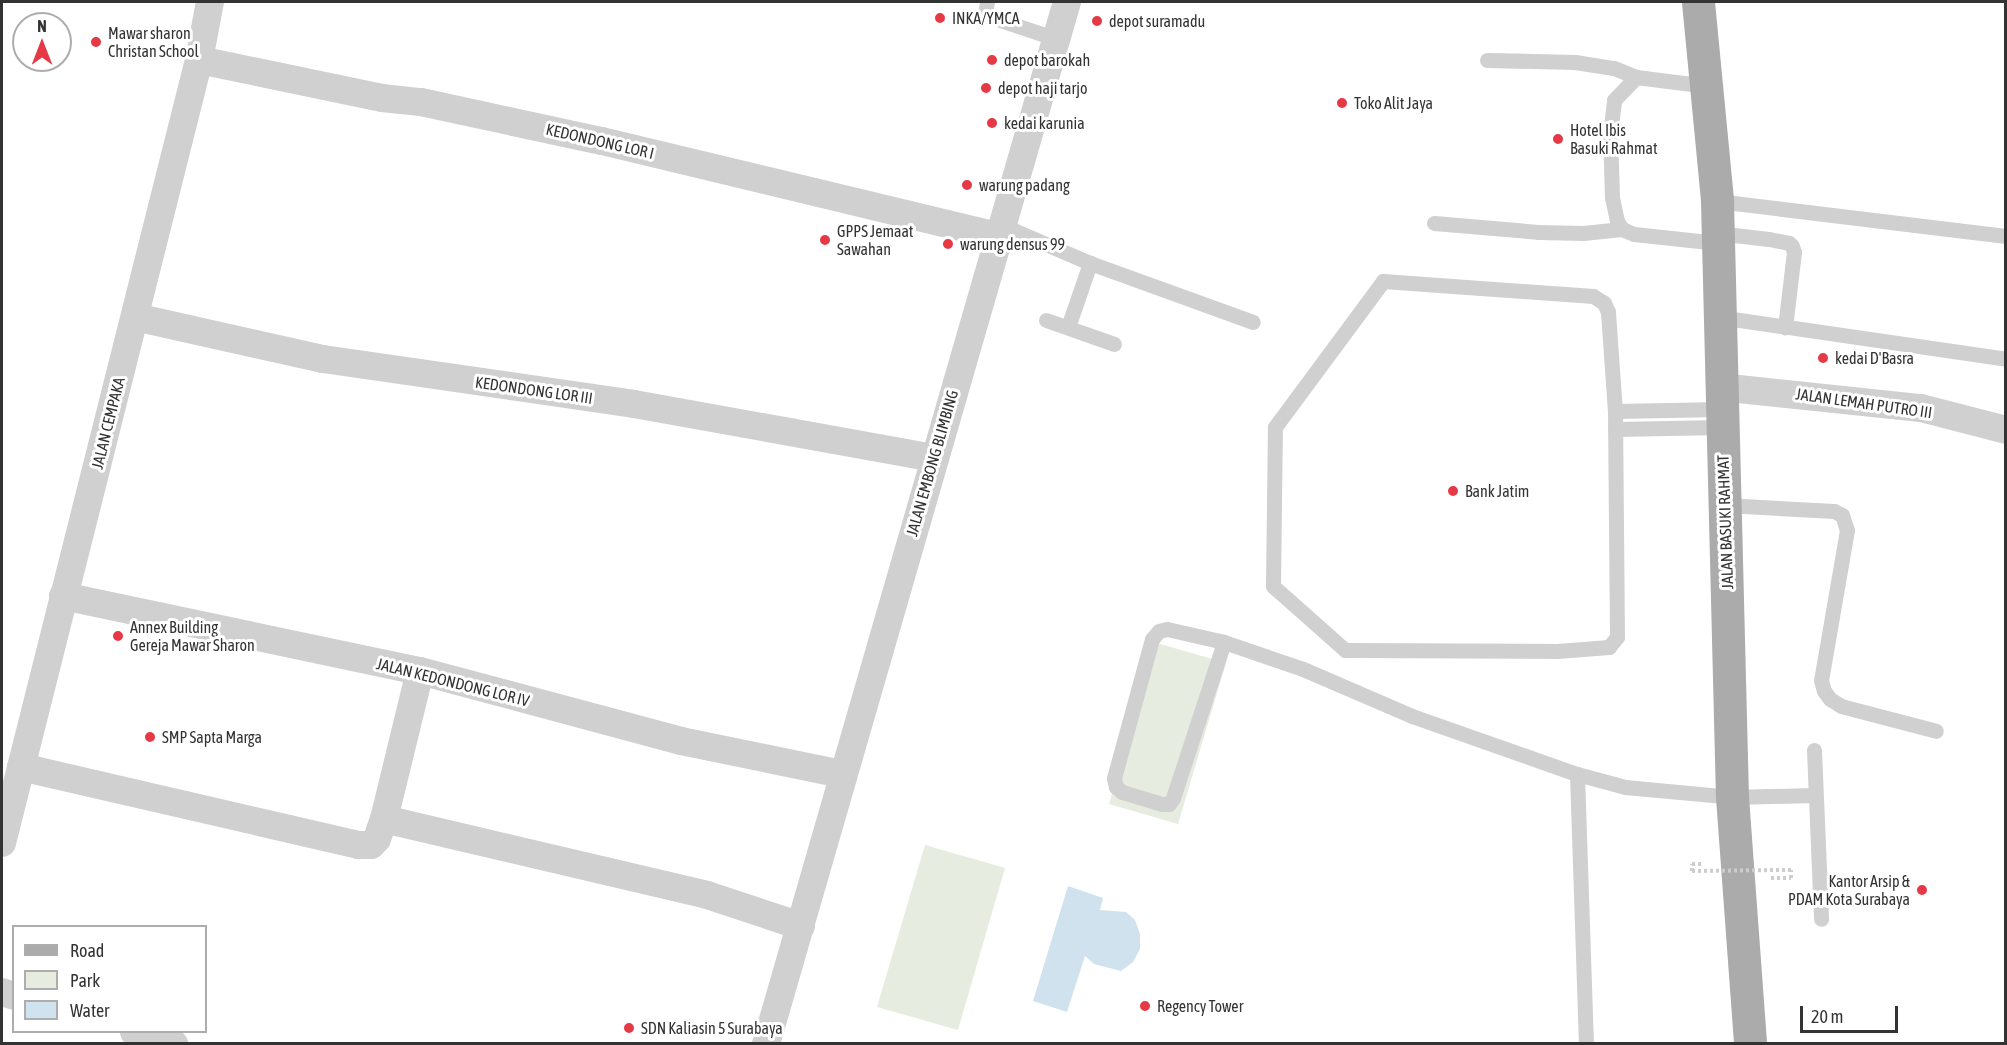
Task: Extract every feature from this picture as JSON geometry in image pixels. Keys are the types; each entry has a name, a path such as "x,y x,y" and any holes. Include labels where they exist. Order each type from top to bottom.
{"main road":[{"name":"JALAN BASUKI RAHMAT","path":"1698,2 1717,201 1732,797 1749,1044"}],"street":[{"name":"JALAN CEMPAKA","path":"2,843 199,60 210,2"},
{"name":"JALAN EMBONG BLIMBING","path":"766,1044 842,774 1067,2"},
{"name":"KEDONDONG LOR I","path":"199,60 382,98 421,102 1000,230"},
{"name":"KEDONDONG LOR III","path":"135,317 323,359 634,404 934,458"},
{"name":"JALAN LEMAH PUTRO III","path":"1721,408 1921,408 2006,430"},
{"name":"JALAN KEDONDONG LOR IV","path":"63,596 420,671 681,741 842,774"},
{"path":"21,767 358,845 371,845 377,839 384,819 420,671"},
{"path":"384,819 707,895 801,926"},
{"path":"137,1033 174,1044"}],"lane":[{"path":"987,2 988,16 1057,39"},
{"path":"1487,60 1575,62 1614,68 1636,77 1707,86"},
{"path":"1636,77 1614,100 1610,134 1612,198 1617,221 1623,229 1634,234 1769,239 1789,243 1794,252 1785,327"},
{"path":"1717,201 2006,236"},
{"path":"1434,223 1538,232 1583,233 1623,229"},
{"path":"1000,230 1252,322"},
{"path":"1068,327 1090,263"},
{"path":"1383,281 1593,296 1604,303 1608,312 1615,429 1617,637 1609,647 1557,651 1345,650 1273,586 1275,428 1383,281"},
{"path":"1719,317 2006,359"},
{"path":"1046,320 1114,344"},
{"path":"1615,411 1721,408"},
{"path":"1615,429 1721,408"},
{"path":"1725,505 1811,509 1834,511 1842,515 1847,530 1821,680 1824,691 1830,699 1841,706 1936,731"},
{"path":"1224,642 1173,798 1168,804 1162,804 1122,792 1116,787 1114,778 1152,639 1159,631 1167,628 1224,642 1303,669 1412,716 1577,774 1625,787 1732,797 1815,795"},
{"path":"1814,750 1821,919"},
{"path":"1577,774 1587,1044"}],"path":[{"path":"1692,871 1791,870"}],"green space":[{"path":"1157,643 1226,663 1178,824 1109,804"},
{"path":"925,845 1005,868 958,1030 877,1007"}],"water":[{"path":"1068,886 1103,898 1100,910 1126,912 1135,920 1140,934 1140,949 1133,962 1121,971 1094,964 1085,956 1067,1012 1033,1001"}],"place":[{"name":"INKA/YMCA","path":"940,18"},
{"name":"depot suramadu","path":"1097,21"},
{"name":"Mawar sharon Christan School","path":"96,42"},
{"name":"depot barokah","path":"992,60"},
{"name":"depot haji tarjo","path":"986,88"},
{"name":"Toko Alit Jaya","path":"1342,103"},
{"name":"kedai karunia","path":"992,123"},
{"name":"Hotel Ibis Basuki Rahmat","path":"1558,139"},
{"name":"warung padang","path":"967,185"},
{"name":"GPPS Jemaat Sawahan","path":"825,240"},
{"name":"warung densus 99","path":"948,244"},
{"name":"kedai D'Basra","path":"1823,358"},
{"name":"Bank Jatim","path":"1453,491"},
{"name":"Annex Building Gereja Mawar Sharon","path":"118,636"},
{"name":"SMP Sapta Marga","path":"150,737"},
{"name":"Kantor Arsip & PDAM Kota Surabaya","path":"1922,890"},
{"name":"Regency Tower","path":"1145,1006"},
{"name":"SDN Kaliasin 5 Surabaya","path":"629,1028"}]}
